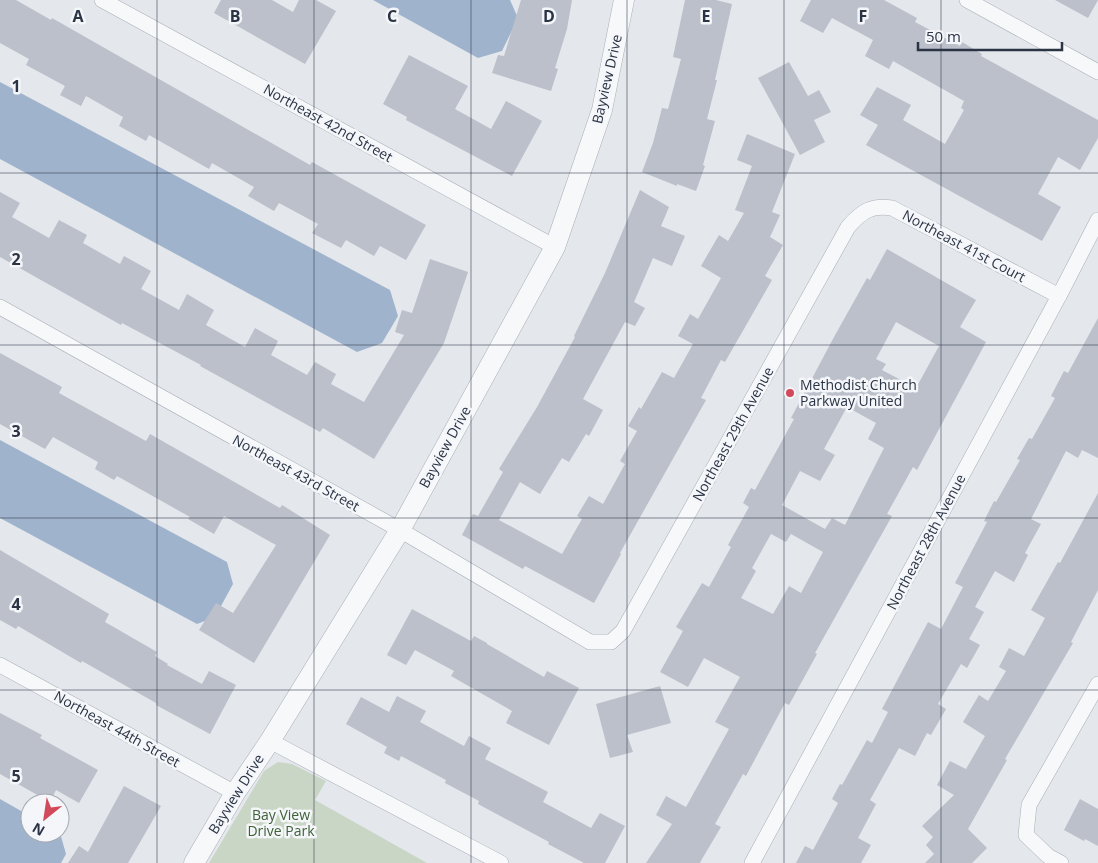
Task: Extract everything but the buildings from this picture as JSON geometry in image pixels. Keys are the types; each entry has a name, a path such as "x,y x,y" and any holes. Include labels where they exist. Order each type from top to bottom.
{"street":[{"name":"Northeast 42nd Street","path":"102,0 555,247"},
{"name":"Bayview Drive","path":"194,863 235,793 270,741 400,530 555,247 602,110 624,0"},
{"path":"968,0 1098,72"},
{"name":"Northeast 41st Court","path":"867,210 879,206 892,208 1059,296"},
{"name":"Northeast 29th Avenue","path":"590,642 611,642 623,631 848,226 867,210"},
{"name":"Northeast 28th Avenue","path":"752,863 1059,296 1098,220"},
{"name":"Northeast 43rd Street","path":"0,307 400,530 590,642"},
{"name":"Northeast 44th Street","path":"0,665 235,793"},
{"path":"1061,863 1048,856 1026,834 1029,805 1098,684"},
{"path":"270,741 501,863"}],"green space":[{"name":"Bay View Drive Park","path":"278,762 292,764 326,781 315,800 427,863 209,863 264,771"}],"water":[{"path":"373,0 510,0 518,18 502,51 478,58"},
{"path":"0,82 390,290 398,316 382,343 357,352 0,159"},
{"path":"0,440 227,562 233,584 215,617 197,624 0,518"},
{"path":"0,799 20,810 20,843 63,843 66,854 61,863 0,863"}],"place":[{"name":"Methodist Church Parkway United","path":"790,393"}]}
